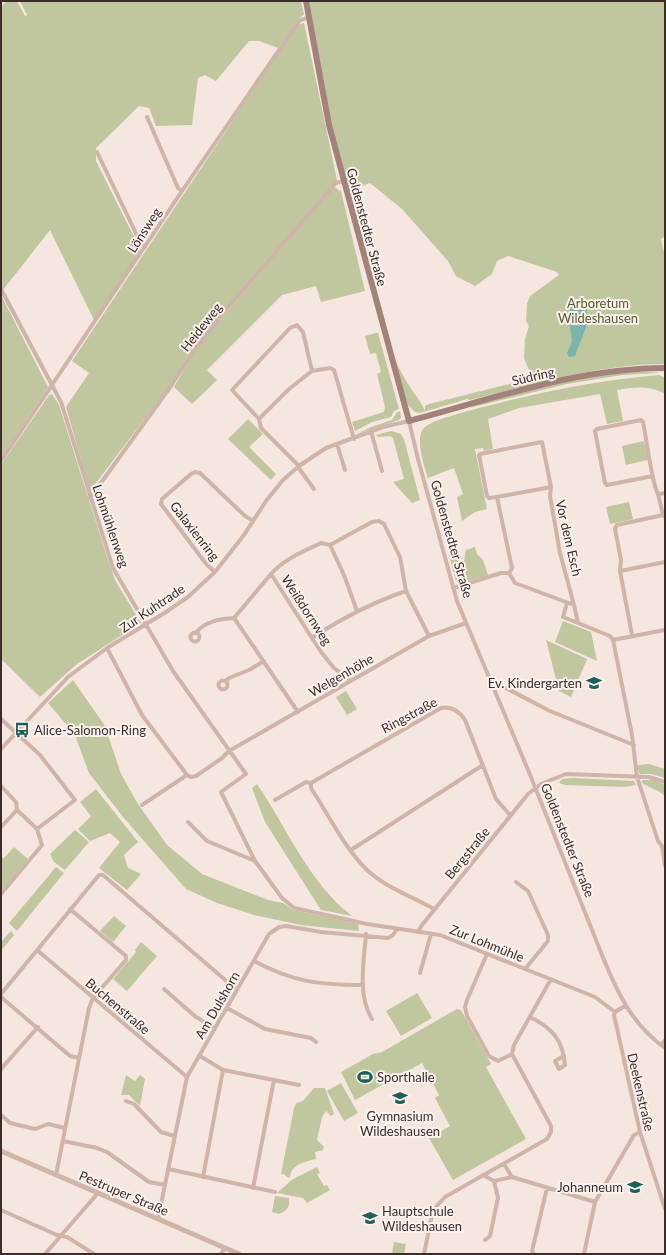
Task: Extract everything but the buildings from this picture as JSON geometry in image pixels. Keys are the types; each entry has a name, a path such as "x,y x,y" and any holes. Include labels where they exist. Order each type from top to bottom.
{"main road":[{"name":"Goldenstedter Straße","path":"306,1 323,101 343,182 409,421"},
{"name":"Südring","path":"409,421 458,406 555,382 622,370 665,368"}],"street":[{"name":"Lönsweg","path":"1,461 182,191 299,21 309,17"},
{"path":"147,117 178,188 182,191"},
{"path":"97,152 142,246 145,247"},
{"name":"Heideweg","path":"90,498 171,386 189,357 225,311 336,183 343,182"},
{"name":"Lohmühlenweg","path":"1,289 51,387 61,402 113,568 173,671 246,774"},
{"path":"312,371 303,332 297,325 290,328 248,372 233,388 233,393 259,420 261,428 298,467 314,489"},
{"path":"259,420 289,389 312,371 330,368 334,370 354,439"},
{"path":"632,635 620,571 621,560 615,529 617,525 664,516 653,476 643,422 641,420 597,429 595,431 604,483 607,485 653,476"},
{"name":"Zur Kuhtrade","path":"1,749 68,677 108,648 188,597 214,572 244,535 252,520 283,480 298,467 326,448 354,439 371,431 409,421"},
{"name":"Goldenstedter Straße","path":"409,421 453,588 466,623 535,788 616,990 625,1006 641,1028 663,1046"},
{"path":"371,431 382,471"},
{"path":"509,573 512,568 498,497 489,498 486,496 479,455 542,442 551,487"},
{"path":"338,444 345,470"},
{"name":"Galaxienring","path":"214,572 207,565 161,504 162,499 191,474 195,472 200,473 245,516 252,520"},
{"name":"Vor dem Esch","path":"498,497 551,487 550,496 560,553 578,623"},
{"path":"658,494 665,493"},
{"path":"271,574 277,567 294,556 321,543 330,545 372,522 379,521 384,524 395,544 403,570 406,591 429,636"},
{"path":"330,545 344,575 356,611"},
{"path":"620,571 665,562"},
{"path":"453,588 501,573 509,573"},
{"path":"509,573 515,583 574,605"},
{"name":"Weißdornweg","path":"234,618 271,574 334,668 350,680"},
{"path":"313,637 356,611 384,598 406,591"},
{"path":"567,603 563,617 610,636 613,640 634,746 637,777 658,841 662,846 665,866"},
{"path":"196,633 199,629 217,619 234,618 298,712"},
{"name":"Welgenhöhe","path":"142,805 187,775 191,777 196,776 222,758 229,751 298,712 350,680 429,636 466,623"},
{"path":"613,640 632,635 665,630"},
{"path":"108,648 142,715 187,775"},
{"path":"226,681 229,678 249,670 264,661"},
{"path":"494,689 502,686 550,711 634,746"},
{"name":"Ringstraße","path":"275,800 306,782 310,783 441,708 447,707 457,710 465,720 496,799 510,815"},
{"path":"1,719 40,755 75,800 37,829"},
{"path":"351,850 483,765"},
{"name":"Zur Lohmühle","path":"246,774 221,792 255,861 282,898 294,908 397,929 440,935 595,997 615,1012"},
{"path":"535,788 566,774 657,778 665,782"},
{"path":"310,783 311,788 351,850 368,870 378,878 434,909"},
{"path":"1,786 16,802 18,810 37,829 42,845 1,894"},
{"name":"Bergstraße","path":"418,932 422,924 510,815 535,788"},
{"path":"1,827 18,810"},
{"path":"188,822 207,841 255,861"},
{"path":"80,1058 70,1056 1,995 36,950 99,875 103,875 139,905 237,990"},
{"path":"516,882 528,891 548,935 548,941 525,969"},
{"path":"56,1175 93,998 126,960 126,956 70,909"},
{"name":"Am Dulshorn","path":"158,1219 187,1077 269,934 279,927 366,934 388,938 393,935 397,929"},
{"path":"366,934 364,985 367,1008 372,1019"},
{"path":"420,974 431,934"},
{"name":"Buchenstraße","path":"36,950 187,1077"},
{"path":"487,954 465,1007 467,1016 489,1056 494,1060 500,1060 512,1054"},
{"path":"254,961 274,972 304,981 364,985"},
{"path":"424,1254 433,1210 436,1204 445,1197 547,1139 551,1132 551,1126 512,1054 514,1045 551,979"},
{"path":"164,989 196,1017 215,1028"},
{"path":"615,1012 625,1006"},
{"path":"227,1008 265,1029 311,1038 316,1042"},
{"name":"Deekenstraße","path":"615,1012 614,1015 640,1132 665,1209"},
{"path":"530,1017 549,1028 556,1037 564,1056"},
{"path":"1,1069 38,1027"},
{"path":"663,1046 665,1040"},
{"path":"200,1056 223,1070 299,1085"},
{"path":"203,1177 223,1070"},
{"path":"253,1188 274,1080"},
{"path":"126,1102 134,1104 161,1132 174,1136"},
{"path":"1,1115 10,1123 35,1129 48,1124 65,1128"},
{"path":"584,1254 594,1202 634,1135 640,1132"},
{"path":"63,1141 97,1148 107,1152 149,1182 165,1185"},
{"name":"Pestruper Straße","path":"1,1151 239,1254"},
{"path":"504,1164 512,1177"},
{"path":"168,1169 275,1192"},
{"path":"483,1175 494,1181 512,1177 594,1202"},
{"path":"485,1240 490,1236 498,1198 494,1181"},
{"path":"534,1254 532,1251 547,1188"},
{"path":"45,1254 98,1193"},
{"path":"1,1210 61,1236 67,1237 94,1254"},
{"path":"222,1254 225,1248"}],"green space":[{"path":"6,1 17,1 25,16 27,15 20,1 301,1 304,14 296,22 278,48 259,41 249,41 216,81 205,75 198,78 192,125 156,126 149,108 139,106 96,148 96,161 141,251 94,320 50,230 3,290 1,285 1,7"},
{"name":"Arboretum Wildeshausen","path":"308,1 665,1 665,236 661,239 665,257 665,364 616,368 567,376 470,400 467,399 420,413 415,412 408,405 390,348 401,373 425,411 425,406 429,404 529,379 529,370 524,358 525,339 529,326 526,321 527,304 530,296 559,275 557,272 508,256 497,261 492,274 475,286 456,276 448,261 402,209 370,183 348,192 325,102"},
{"path":"304,23 337,180 187,356 171,384 90,491 66,407 89,373 72,361 297,25"},
{"path":"334,187 341,191 365,291 321,302 316,286 282,295 207,370 217,380 192,404 174,387 190,358 203,340"},
{"path":"1,295 48,387 1,458"},
{"path":"378,333 399,409 394,411 391,417 372,422 355,431 352,422 384,412 385,407 377,374 381,372 376,353 370,354 365,336"},
{"path":"638,372 660,373 622,375 567,384 469,408 475,405 542,387 591,377"},
{"path":"659,375 664,377 665,394 647,388 617,390 623,421 607,424 600,394 519,408 488,419 493,449 484,451 483,448 475,449 487,509 475,512 462,521 457,497 463,494 454,468 428,478 421,451 420,437 425,427 435,421 480,408 555,390 606,381"},
{"path":"52,394 59,405 116,582 141,623 77,664 40,697 1,659 1,465 49,395"},
{"path":"400,411 401,417 399,420 357,434 371,427 392,420 397,412"},
{"path":"248,419 263,434 249,447 276,474 271,480 228,439"},
{"path":"391,431 401,434 404,439 420,500 412,503 393,482 404,479 393,438 390,436 378,437 376,435"},
{"path":"644,441 648,460 626,465 622,446"},
{"path":"629,502 633,519 610,524 606,507"},
{"path":"475,547 477,554 483,560 488,575 461,583 456,581 449,555 452,555 452,559 464,561 466,550"},
{"path":"563,621 591,632 597,661 555,642"},
{"path":"546,640 587,659 571,697 559,691"},
{"path":"73,680 105,726 121,774 138,804 167,845 202,874 268,900 283,903 293,910 358,924 359,931 301,925 254,915 217,903 186,889 123,817 89,773 75,735 48,703"},
{"path":"346,691 357,709 347,715 336,697"},
{"path":"649,764 665,769 665,778 651,774 640,774 637,767 639,765"},
{"path":"572,778 634,781 636,785 625,787 565,785 559,783 562,779"},
{"path":"643,780 654,780 665,785 665,796 643,784 641,782"},
{"path":"257,784 300,854 323,888 352,916 321,910 265,822 252,788"},
{"path":"96,789 138,842 124,855 128,868 141,874 127,890 99,868 120,842 110,833 90,841 78,829 91,816 80,802"},
{"path":"75,830 89,842 65,870 54,862 50,854"},
{"path":"14,847 28,859 1,891 1,857 4,858"},
{"path":"56,867 64,873 17,931 9,923"},
{"path":"114,916 126,926 113,942 100,931"},
{"path":"11,931 14,935 1,951 1,942"},
{"path":"141,942 157,956 127,991 113,979 136,952 135,950"},
{"path":"417,993 432,1018 401,1036 386,1011"},
{"path":"457,1009 461,1010 491,1064 486,1067 526,1139 453,1180 429,1138 450,1126 435,1098 439,1095 422,1063 355,1100 341,1072 373,1054 382,1052"},
{"path":"126,1075 135,1081 140,1075 145,1079 140,1106 129,1095 121,1095"},
{"path":"341,1083 358,1113 344,1121 327,1091"},
{"path":"314,1088 325,1088 334,1114 331,1116 326,1111 322,1117 317,1140 324,1147 323,1150 315,1152 316,1159 296,1166 288,1178 284,1174 281,1174 294,1108 296,1103 303,1101"},
{"path":"317,1167 320,1173 317,1174 324,1186 327,1185 330,1190 307,1203 303,1198 277,1193 293,1179"},
{"path":"275,1196 289,1198 288,1208 279,1214 272,1212"},
{"path":"394,1242 406,1244 404,1254 392,1254"}],"water":[{"path":"578,300 587,310 588,322 575,356 569,357 567,353 572,341 568,314 571,303"}],"place":[{"name":"Ev. Kindergarten","path":"594,683"},
{"name":"Alice-Salomon-Ring","path":"22,730"},
{"name":"Sporthalle","path":"365,1077"},
{"name":"Gymnasium Wildeshausen","path":"400,1098"},
{"name":"Johanneum","path":"635,1187"},
{"name":"Hauptschule Wildeshausen","path":"370,1218"}]}
